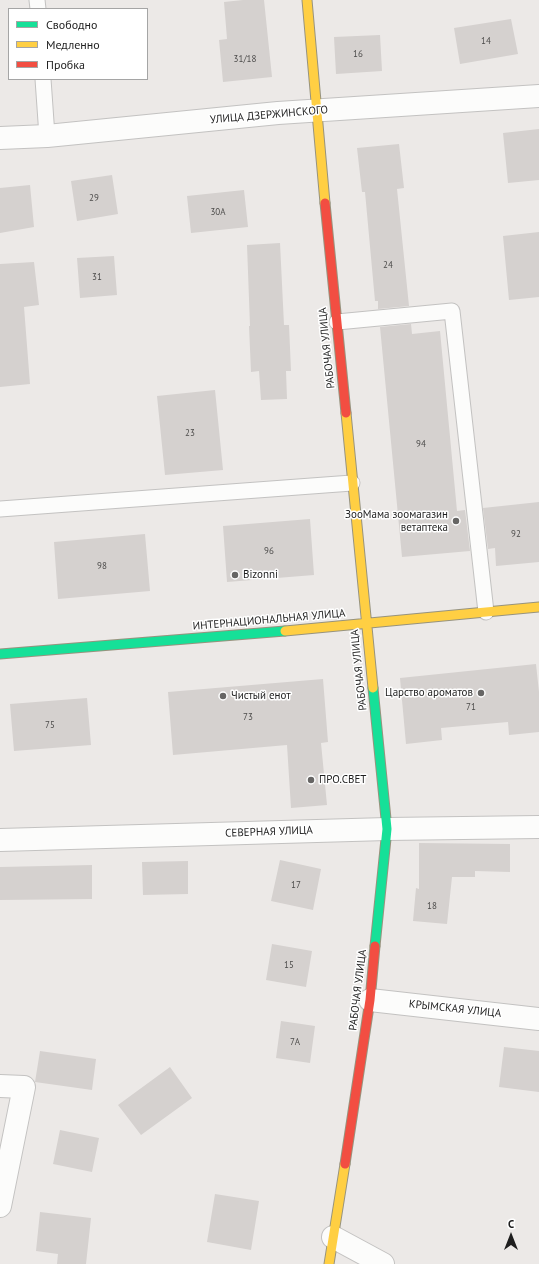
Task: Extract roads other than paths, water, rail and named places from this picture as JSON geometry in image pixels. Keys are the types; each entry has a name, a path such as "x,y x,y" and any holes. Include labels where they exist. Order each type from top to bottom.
{"street":[{"name":"РАБОЧАЯ УЛИЦА","path":"307,0 336,322 387,829 370,1000 329,1264"},
{"name":"УЛИЦА ДЗЕРЖИНСКОГО","path":"0,138 47,136 316,110 539,96"},
{"name":"ИНТЕРНАЦИОНАЛЬНАЯ УЛИЦА","path":"0,654 366,624 539,607"},
{"name":"СЕВЕРНАЯ УЛИЦА","path":"0,840 387,829 539,827"},
{"name":"КРЫМСКАЯ УЛИЦА","path":"370,1000 539,1019"},
{"path":"0,1086 24,1087 0,1206"},
{"path":"333,1237 383,1264"}],"lane":[{"path":"43,80 47,136"},
{"path":"336,322 452,312 486,612"},
{"path":"0,510 352,483"}],"place":[{"name":"ЗооМама зоомагазин ветаптека","path":"456,521"},
{"name":"Bizonni","path":"235,575"},
{"name":"Царство ароматов","path":"481,693"},
{"name":"Чистый енот","path":"223,696"},
{"name":"ПРО.СВЕТ","path":"311,780"}]}
